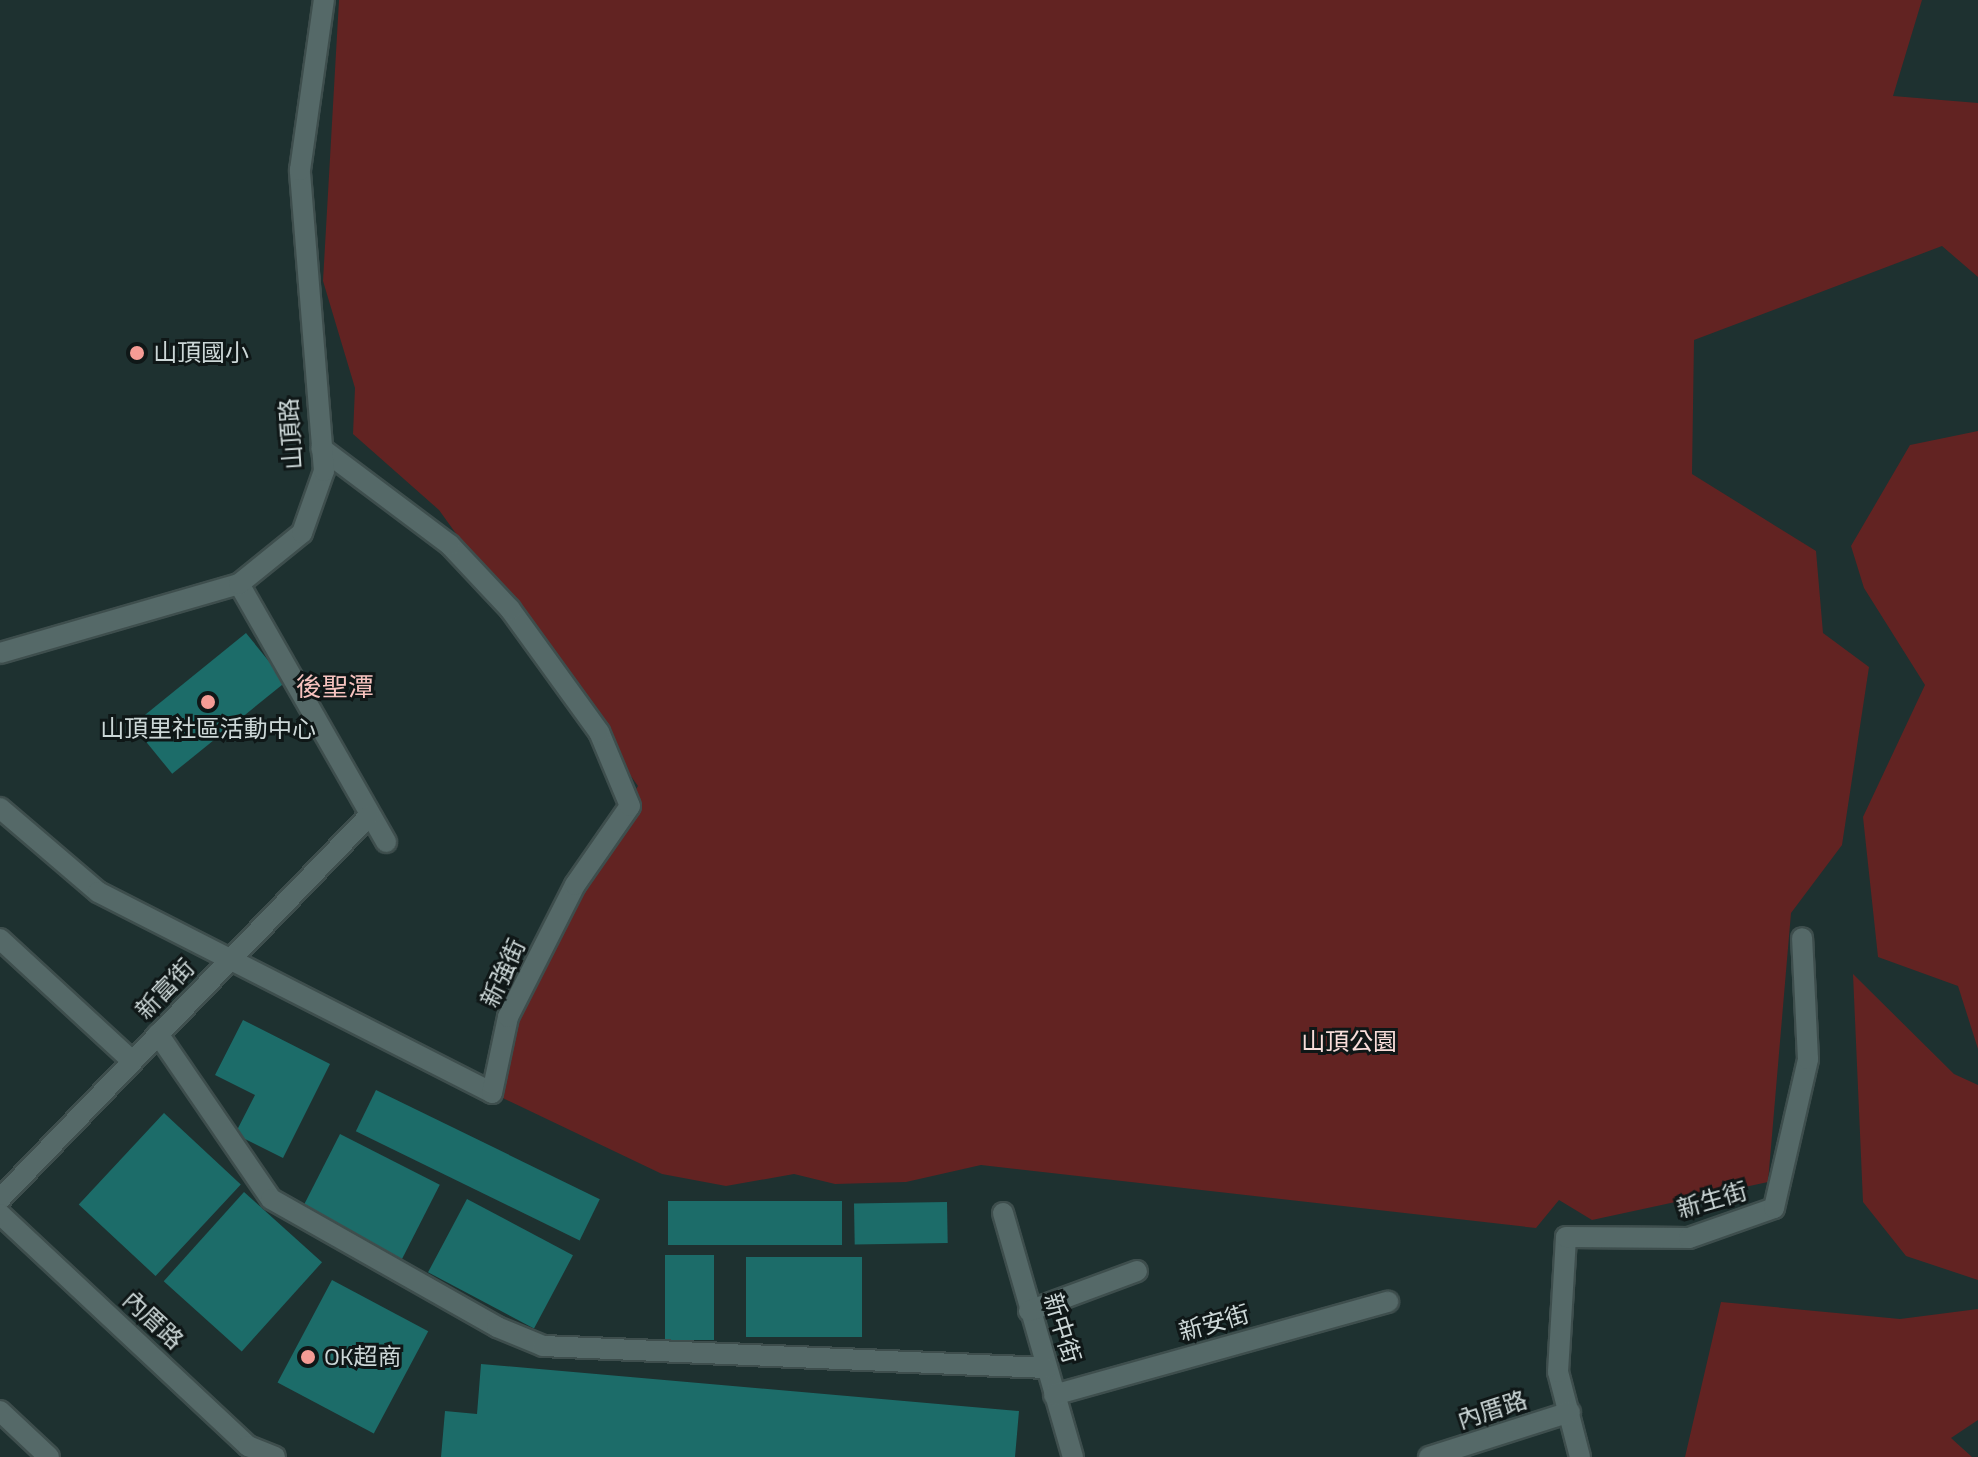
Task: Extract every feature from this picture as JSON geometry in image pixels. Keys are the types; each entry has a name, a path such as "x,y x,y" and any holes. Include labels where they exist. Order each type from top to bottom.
{"street":[{"name":"山頂路","path":"0,653 239,584 302,533 324,471 300,170 322,2"},
{"name":"新強街","path":"0,808 98,892 232,956 492,1093 508,1017 575,885 630,806 599,732 510,609 450,545 321,448"},
{"path":"239,584 386,842"},
{"name":"新富街","path":"0,1199 369,816"},
{"name":"新生街","path":"1580,1457 1558,1372 1566,1237 1689,1238 1774,1208 1808,1059 1802,938"},
{"path":"0,939 132,1061"},
{"path":"158,1034 271,1199 497,1327 543,1346 1046,1368"},
{"name":"新中街","path":"1003,1213 1073,1457"},
{"name":"內厝路","path":"0,1214 244,1451 275,1457"},
{"path":"1029,1311 1137,1271"},
{"name":"新安街","path":"1054,1395 1388,1302"},
{"path":"0,1411 49,1457"},
{"name":"內厝路","path":"1429,1457 1570,1412"}],"green space":[{"name":"山頂公園","path":"339,0 1922,0 1893,96 1978,103 1978,277 1942,246 1694,340 1692,474 1816,551 1823,633 1869,667 1842,845 1791,913 1768,1182 1592,1220 1559,1200 1536,1228 981,1165 906,1182 835,1184 794,1174 726,1186 662,1174 492,1093 508,1017 575,885 638,786 439,510 353,434 355,388 323,281"},
{"path":"1978,431 1978,1049 1958,986 1878,957 1863,817 1925,685 1864,588 1851,546 1910,445"},
{"path":"1853,974 1954,1074 1978,1085 1978,1280 1906,1256 1863,1202"},
{"path":"1721,1302 1900,1319 1978,1309 1978,1420 1951,1438 1972,1457 1685,1457"}],"building":[{"name":"山頂里社區活動中心","path":"246,633 286,682 172,774 133,725"},
{"path":"243,1020 330,1064 283,1158 235,1134 255,1095 215,1075"},
{"path":"376,1090 600,1199 580,1240 356,1131"},
{"path":"164,1113 241,1185 156,1276 79,1204"},
{"path":"340,1134 440,1185 400,1263 300,1212"},
{"path":"244,1192 322,1262 242,1351 164,1281"},
{"path":"467,1199 573,1255 534,1329 428,1272"},
{"path":"668,1201 842,1201 842,1245 668,1245"},
{"path":"947,1202 948,1243 855,1245 854,1204"},
{"path":"665,1255 714,1255 714,1340 665,1340"},
{"path":"746,1257 862,1257 862,1337 746,1337"},
{"path":"332,1280 428,1331 374,1434 278,1382"},
{"path":"481,1364 1019,1411 1015,1457 441,1457 445,1411 477,1414"}],"place":[{"name":"山頂國小","path":"137,353"},
{"name":"山頂里社區活動中心","path":"208,702"},
{"name":"OK超商","path":"308,1357"}],"district":[{"name":"後聖潭","path":"335,687"}]}
